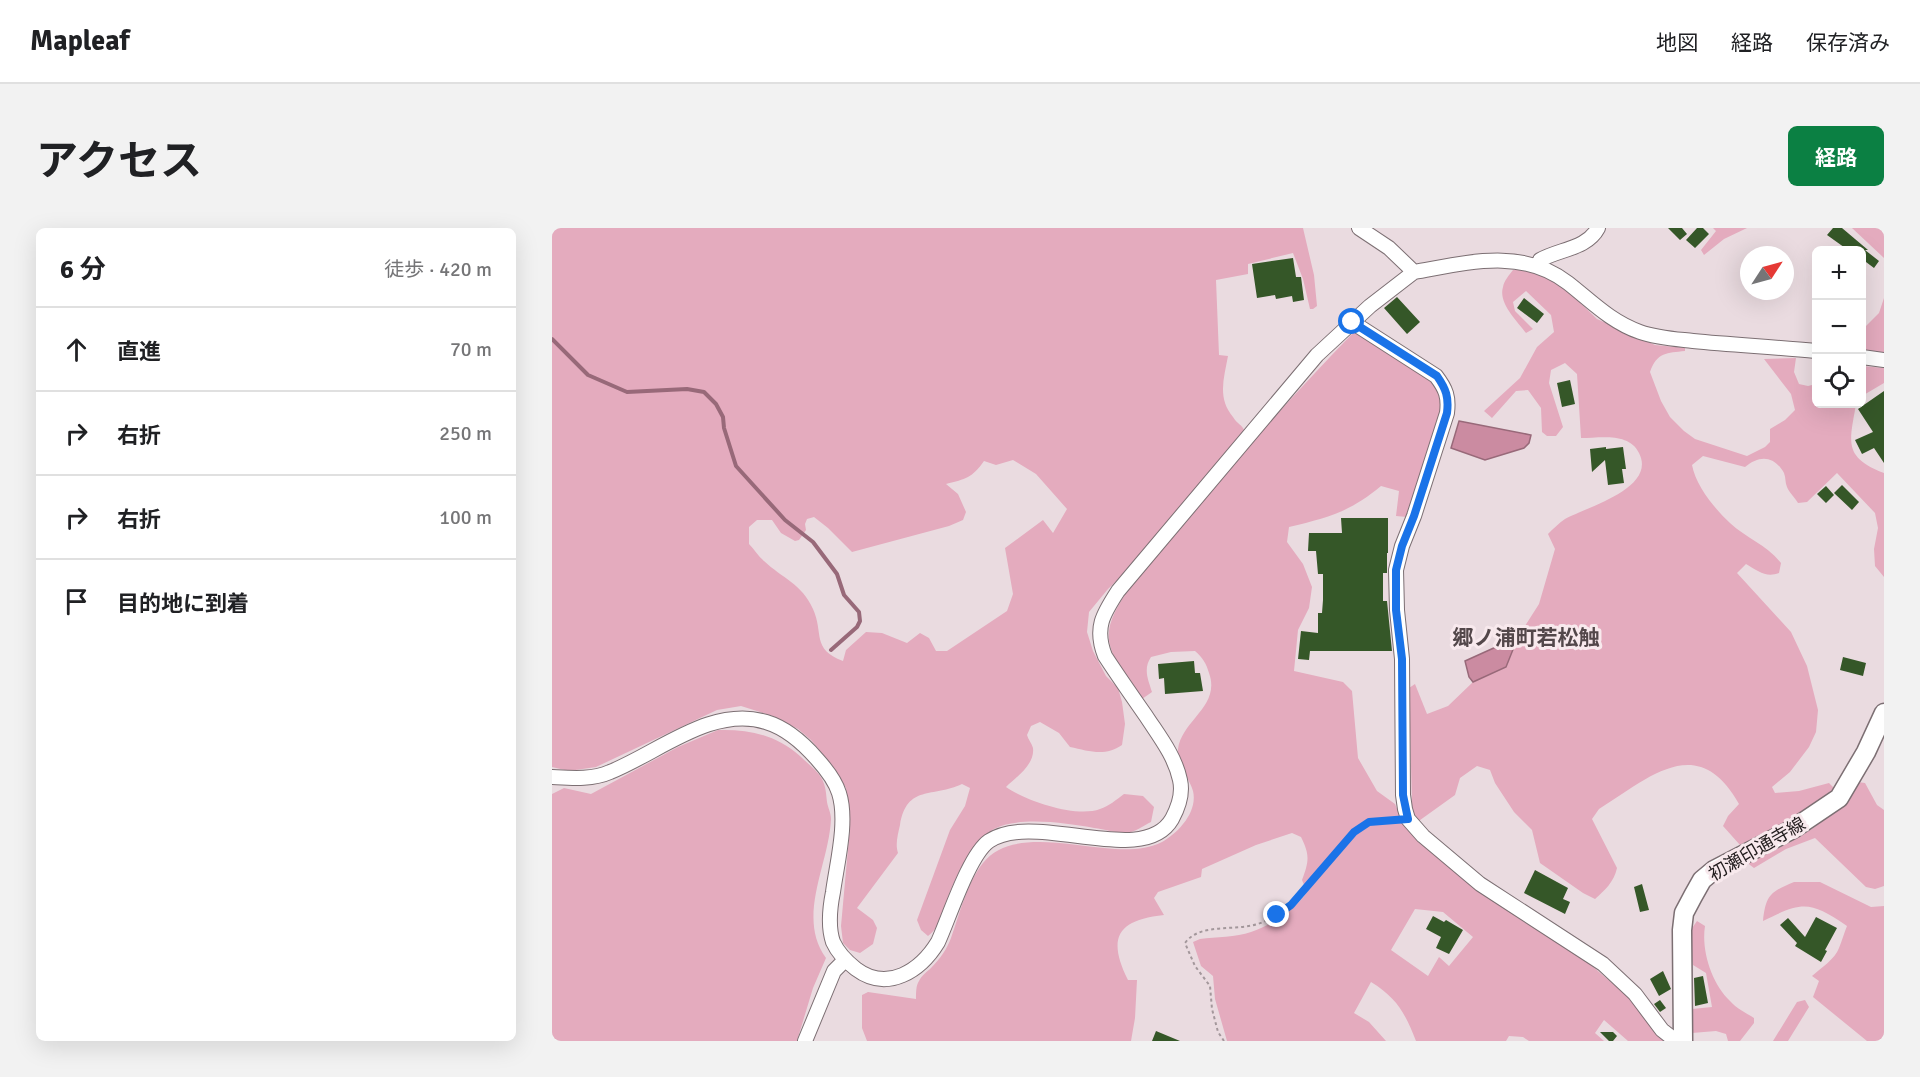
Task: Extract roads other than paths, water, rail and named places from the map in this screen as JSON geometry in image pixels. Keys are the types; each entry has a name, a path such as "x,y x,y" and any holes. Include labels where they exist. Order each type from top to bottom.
{"main road":[{"name":"初瀬印通寺線","path":"1682,1041 1684,913 1702,880 1732,859 1793,829 1839,798 1866,752 1884,713"}],"street":[{"path":"1359,228 1384,244 1414,272"},
{"path":"1539,266 1540,260 1548,255 1589,240 1598,228"},
{"path":"552,777 577,778 609,772 696,730 731,718 767,722 785,731 808,748 828,770 839,792 842,809 841,836 831,905 833,941 845,960 860,972 873,978 895,979 917,967 931,954 974,858 988,842 1014,832 1048,832 1138,840 1153,836 1170,822 1181,795 1181,781 1167,749 1105,656 1098,640 1102,622 1119,591 1317,355 1386,292 1414,272 1454,264 1496,260 1539,266 1566,282 1610,317 1638,331 1675,340 1812,351"},
{"path":"1352,322 1437,376 1449,400 1447,413 1396,570 1396,610 1402,659 1403,795 1408,819 1424,836 1480,884 1603,964 1635,994 1662,1030 1682,1041"},
{"path":"1866,358 1884,360"},
{"path":"805,1041 834,971 845,960"}],"waterway":[{"path":"552,339 588,375 627,392 687,389 704,392 716,404 723,417 724,428 736,466 785,520 813,542 837,574 844,595 859,612 860,621 857,627 831,650"}],"district":[{"name":"郷ノ浦町若松触","path":"1526,638"}]}
